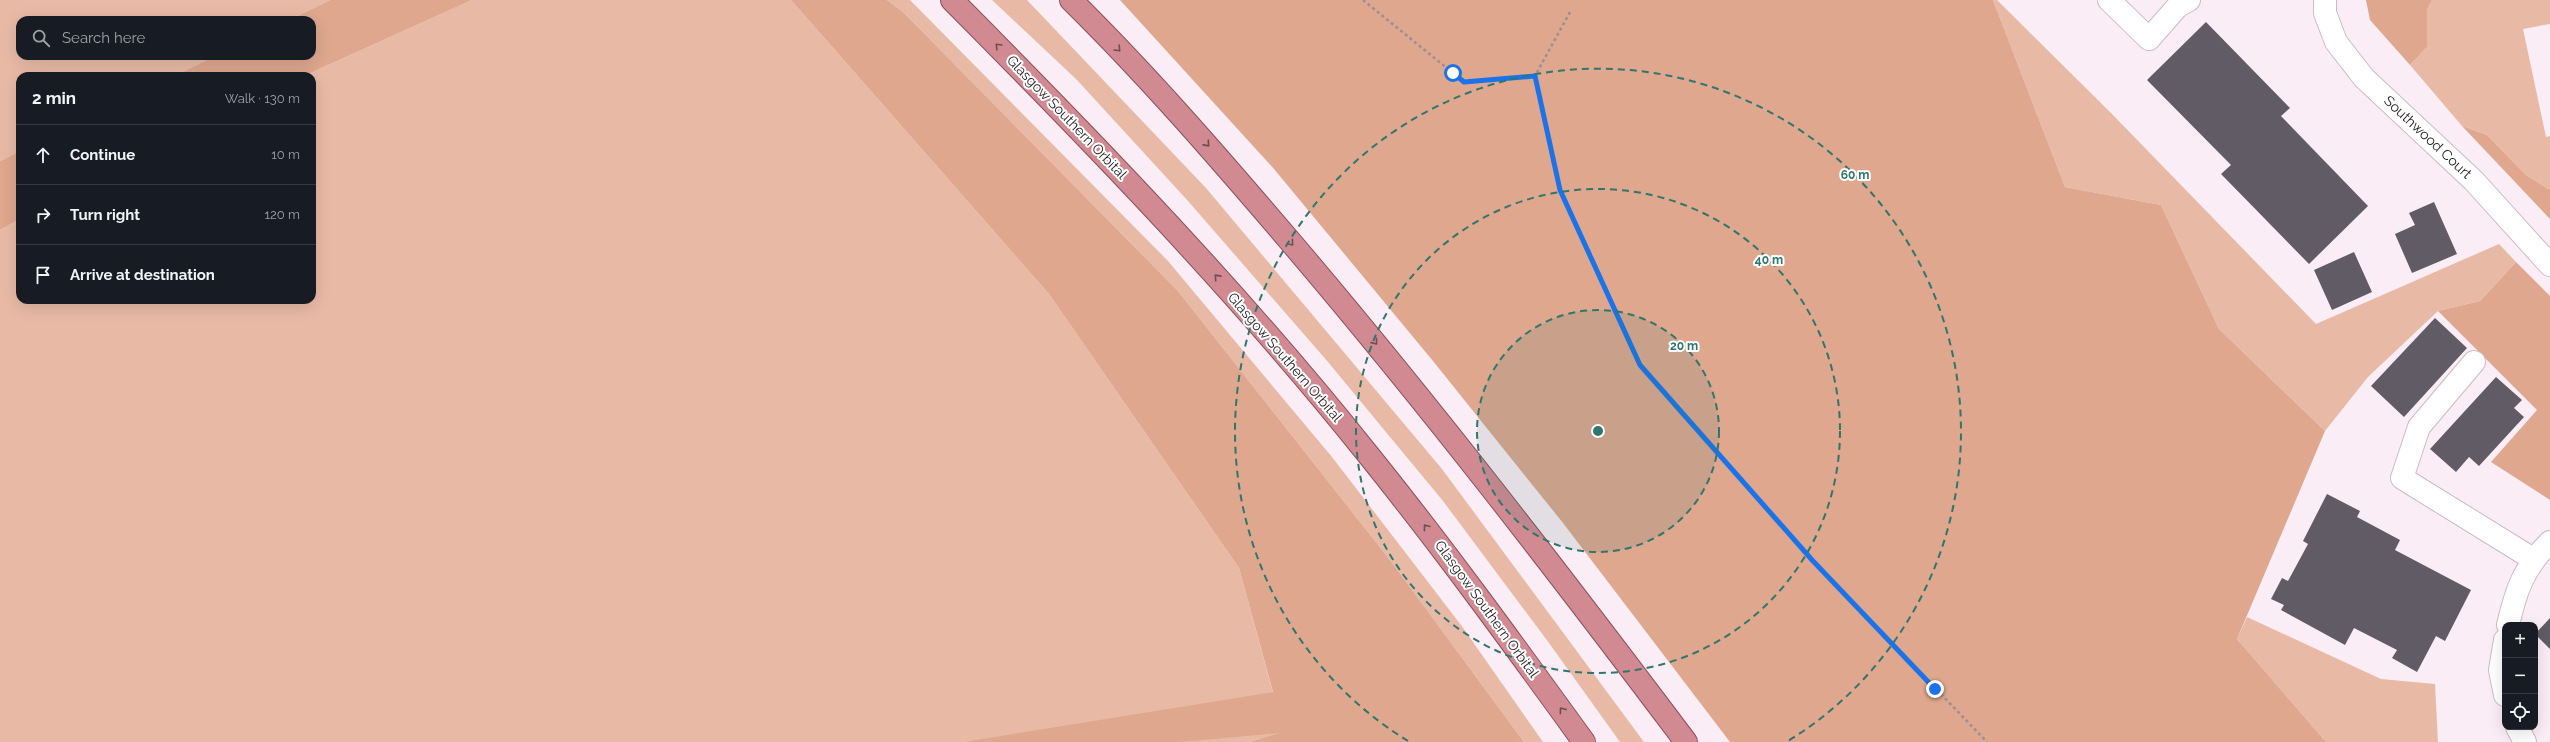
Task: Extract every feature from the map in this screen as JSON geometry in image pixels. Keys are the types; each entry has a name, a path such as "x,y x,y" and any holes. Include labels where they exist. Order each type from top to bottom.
{"highway":[{"name":"Glasgow Southern Orbital","path":"952,0 1152,205 1264,331 1365,450 1451,558 1584,742"},
{"path":"1071,0 1208,146 1356,319 1488,482 1686,742"}],"street":[{"path":"2109,0 2149,39 2178,6 2189,0"},
{"name":"Southwood Court","path":"2325,0 2326,13 2336,42 2364,78 2474,181 2550,265"},
{"path":"2474,362 2419,427 2402,478 2533,559"},
{"path":"2509,622 2516,592 2533,559 2550,542"},
{"path":"2502,658 2500,670 2505,694"},
{"path":"2518,730 2525,742"}],"path":[{"path":"1363,0 1464,82 1535,76"},
{"path":"1570,12 1535,76 1560,190 1640,365 1813,561 1987,742"}],"shaded area":[{"path":"0,0 330,0 297,16 16,16 16,60 207,60 182,72 16,72 16,153 0,161"},
{"path":"330,0 472,0 313,72 182,72 207,60 316,60 316,16 297,16"},
{"path":"472,0 791,0 1049,294 1239,568 1284,733 1250,742 0,742 0,230 16,221 16,304 316,304 316,72 313,72"},
{"path":"791,0 887,0 903,12 1178,291 1390,560 1524,742 1250,742 1280,733 1180,742 963,742 1273,692 1239,568 1049,294"},
{"path":"887,0 910,0 1168,261 1332,457 1461,625 1543,742 1524,742 1390,560 1178,291 903,12"},
{"path":"992,0 1027,0 1206,188 1442,469 1644,742 1620,742 1549,643 1443,501 1328,362 1188,201 1077,80"},
{"path":"1120,0 1993,0 2065,187 2161,205 2219,329 2325,431 2237,639 2326,742 1730,742 1563,523 1433,361 1274,169"},
{"path":"1993,0 1997,0 2111,113 2316,324 2499,244 2516,262 2480,301 2438,311 2368,377 2325,431 2219,329 2161,205 2065,187"},
{"path":"2366,0 2432,0 2427,10 2427,47 2410,65 2370,20"},
{"path":"2432,0 2550,0 2550,24 2523,29 2546,137 2550,136 2550,190 2526,175 2487,135 2462,126 2410,65 2427,47 2427,10"},
{"path":"2462,126 2487,135 2526,175 2550,190 2550,219"},
{"path":"16,153 16,221 0,230 0,161"},
{"path":"2516,262 2550,296 2550,500 2491,462 2537,410 2438,311 2480,301"},
{"path":"2247,617 2381,679 2435,684 2438,742 2326,742 2237,639"}],"building":[{"path":"2206,22 2290,108 2281,116 2368,206 2309,264 2221,174 2231,165 2147,80"},
{"path":"2434,202 2457,254 2412,273 2395,234 2415,225 2409,213"},
{"path":"2354,252 2372,292 2332,310 2314,270"},
{"path":"2435,318 2467,348 2404,417 2371,386"},
{"path":"2496,377 2522,400 2514,408 2524,417 2479,466 2469,457 2456,472 2430,449"},
{"path":"2327,494 2360,511 2357,517 2400,540 2395,550 2471,590 2445,641 2436,636 2417,672 2392,658 2397,650 2354,628 2345,645 2281,610 2284,605 2271,599 2282,578 2288,581 2308,544 2303,541"},
{"path":"2550,618 2550,649 2538,637 2538,631"}],"route":[{"path":"1453,73 1464,82 1535,76 1560,190 1640,365 1813,561 1935,689"}]}
